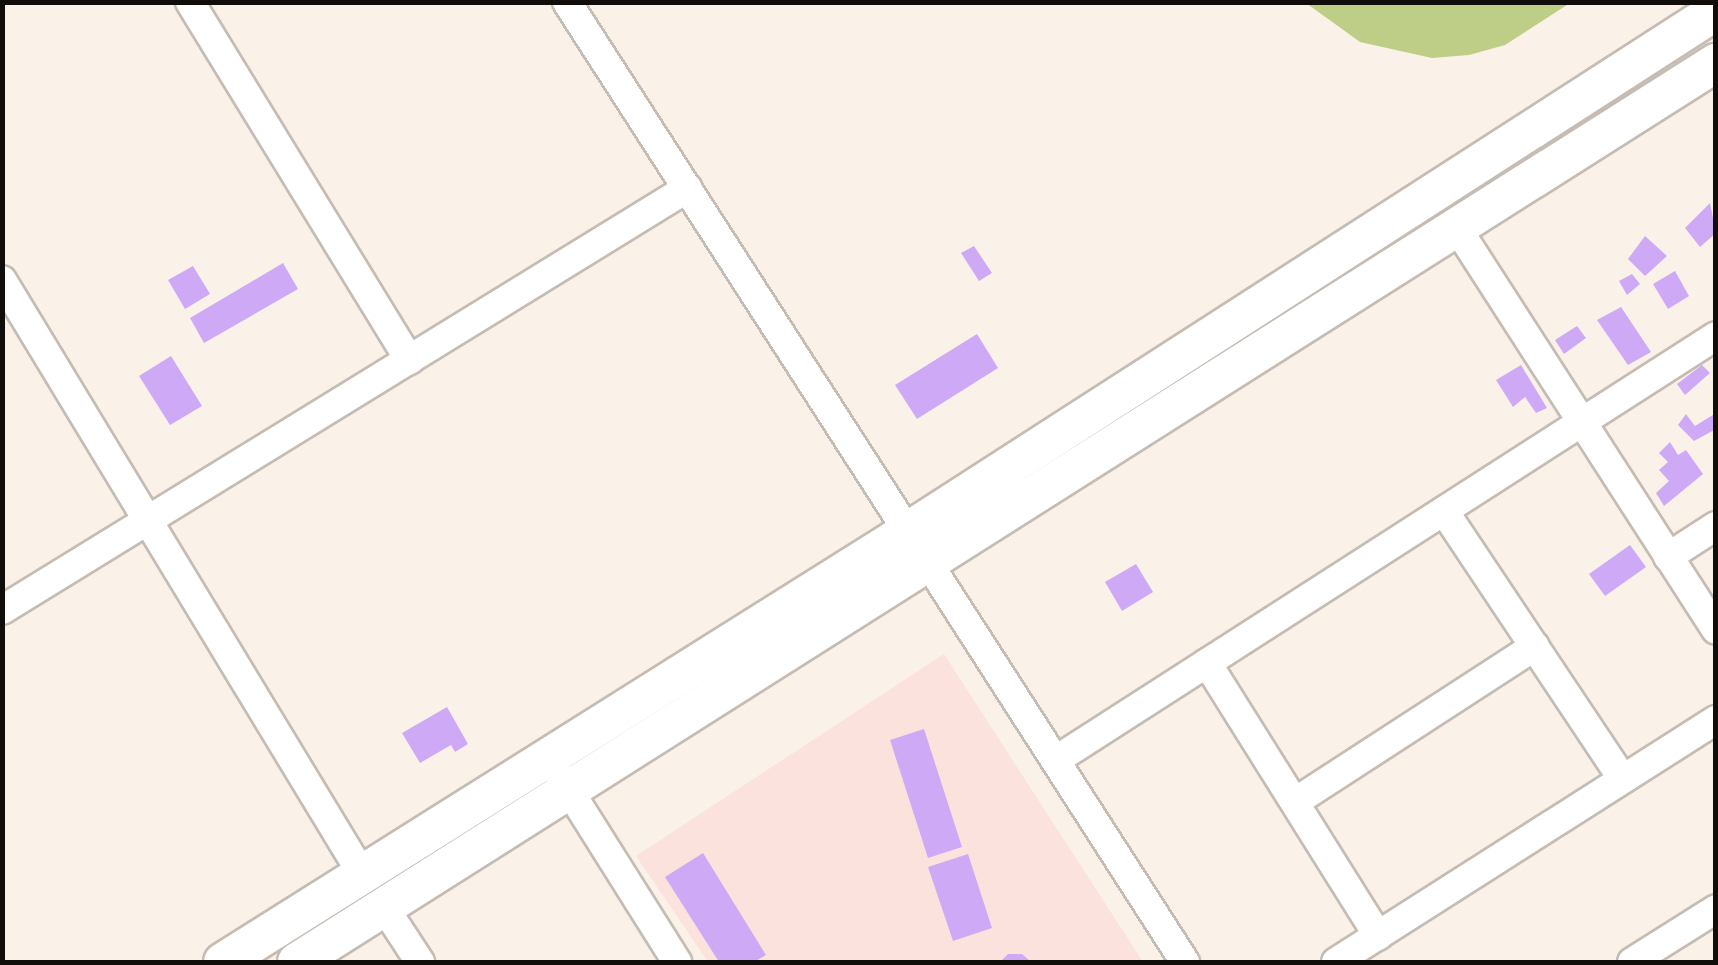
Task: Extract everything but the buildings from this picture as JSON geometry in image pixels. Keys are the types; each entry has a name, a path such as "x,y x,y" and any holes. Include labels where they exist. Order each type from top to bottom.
{"main road":[{"path":"223,962 263,952 362,874 910,530 1716,11"},
{"path":"296,962 931,564 1716,64"}],"street":[{"path":"190,2 409,360"},
{"path":"567,2 1185,962"},
{"path":"2,610 688,188"},
{"path":"1457,228 1716,630"},
{"path":"2,280 362,874"},
{"path":"1056,760 1716,336"},
{"path":"1444,510 1623,779"},
{"path":"1668,557 1716,526"},
{"path":"1294,802 1535,646"},
{"path":"1207,662 1378,936"},
{"path":"1336,962 1716,720"},
{"path":"548,758 677,962"},
{"path":"384,907 420,962"},
{"path":"1632,962 1716,909"}],"shaded area":[{"path":"944,654 1143,962 708,962 636,856"}],"green space":[{"path":"1306,3 1570,3 1505,45 1469,55 1432,58 1360,42"}]}
